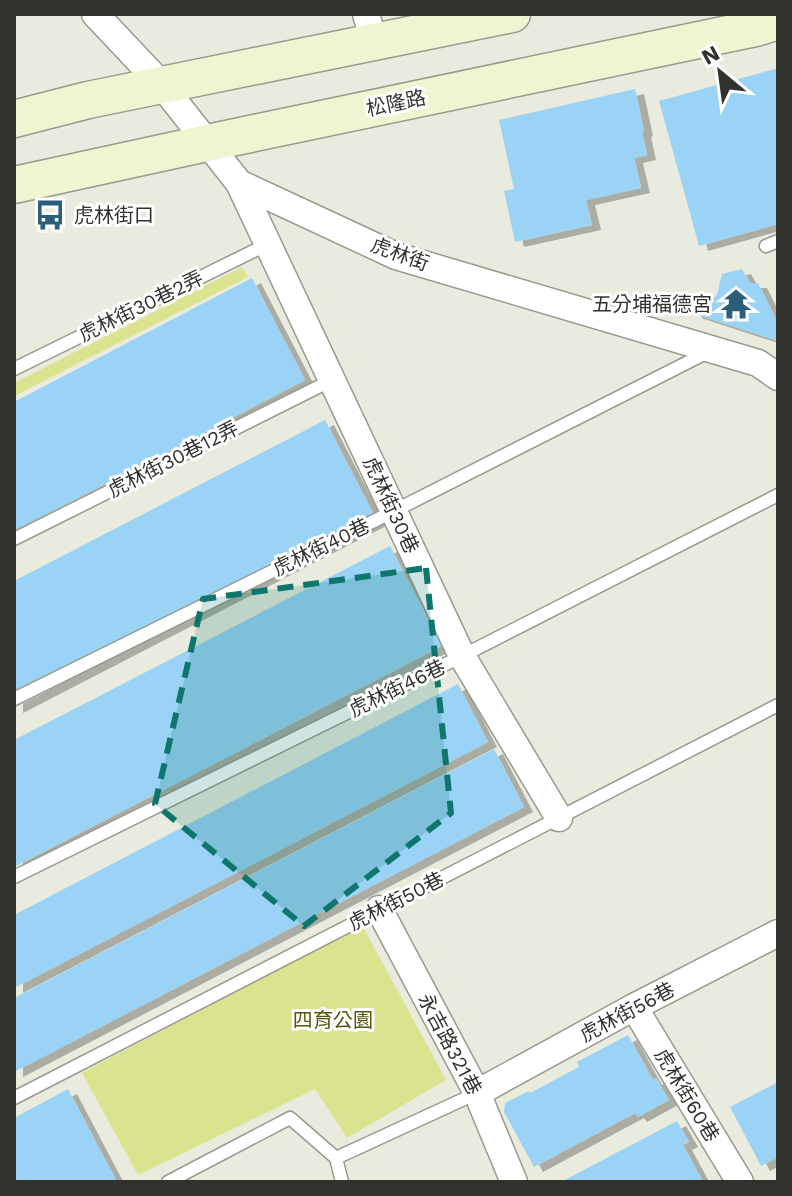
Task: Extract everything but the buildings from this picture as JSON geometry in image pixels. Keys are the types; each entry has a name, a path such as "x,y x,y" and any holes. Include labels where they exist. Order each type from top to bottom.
{"street":[{"name":"虎林街","path":"95,14 161,84 239,183 396,256 758,363 778,377"},
{"path":"14,119 161,84 370,28 512,14"},
{"name":"松隆路","path":"14,185 778,21"},
{"name":"虎林街30巷","path":"239,183 462,656 559,818"},
{"name":"永吉路321巷","path":"379,909 477,1093 514,1182"},
{"name":"虎林街56巷","path":"477,1093 778,933"},
{"name":"虎林街60巷","path":"634,1007 740,1182"}],"lane":[{"name":"虎林街30巷2弄","path":"14,369 268,244"},
{"name":"虎林街40巷","path":"14,699 713,349"},
{"name":"虎林街30巷12弄","path":"14,539 332,380"},
{"name":"虎林街46巷","path":"14,877 462,656 778,495"},
{"name":"虎林街50巷","path":"14,1098 778,705"},
{"path":"336,1158 477,1093"},
{"path":"168,1182 290,1118 336,1158 342,1182"}],"highlighted area":[{"path":"426,568 451,813 304,926 155,804 203,599"}],"green space":[{"path":"242,267 248,277 14,396 14,383"},
{"name":"四育公園","path":"362,925 446,1080 347,1138 315,1089 138,1175 82,1073"}],"place":[{"name":"虎林街口","path":"50,215"},
{"name":"五分埔福德宮","path":"736,304"}]}
